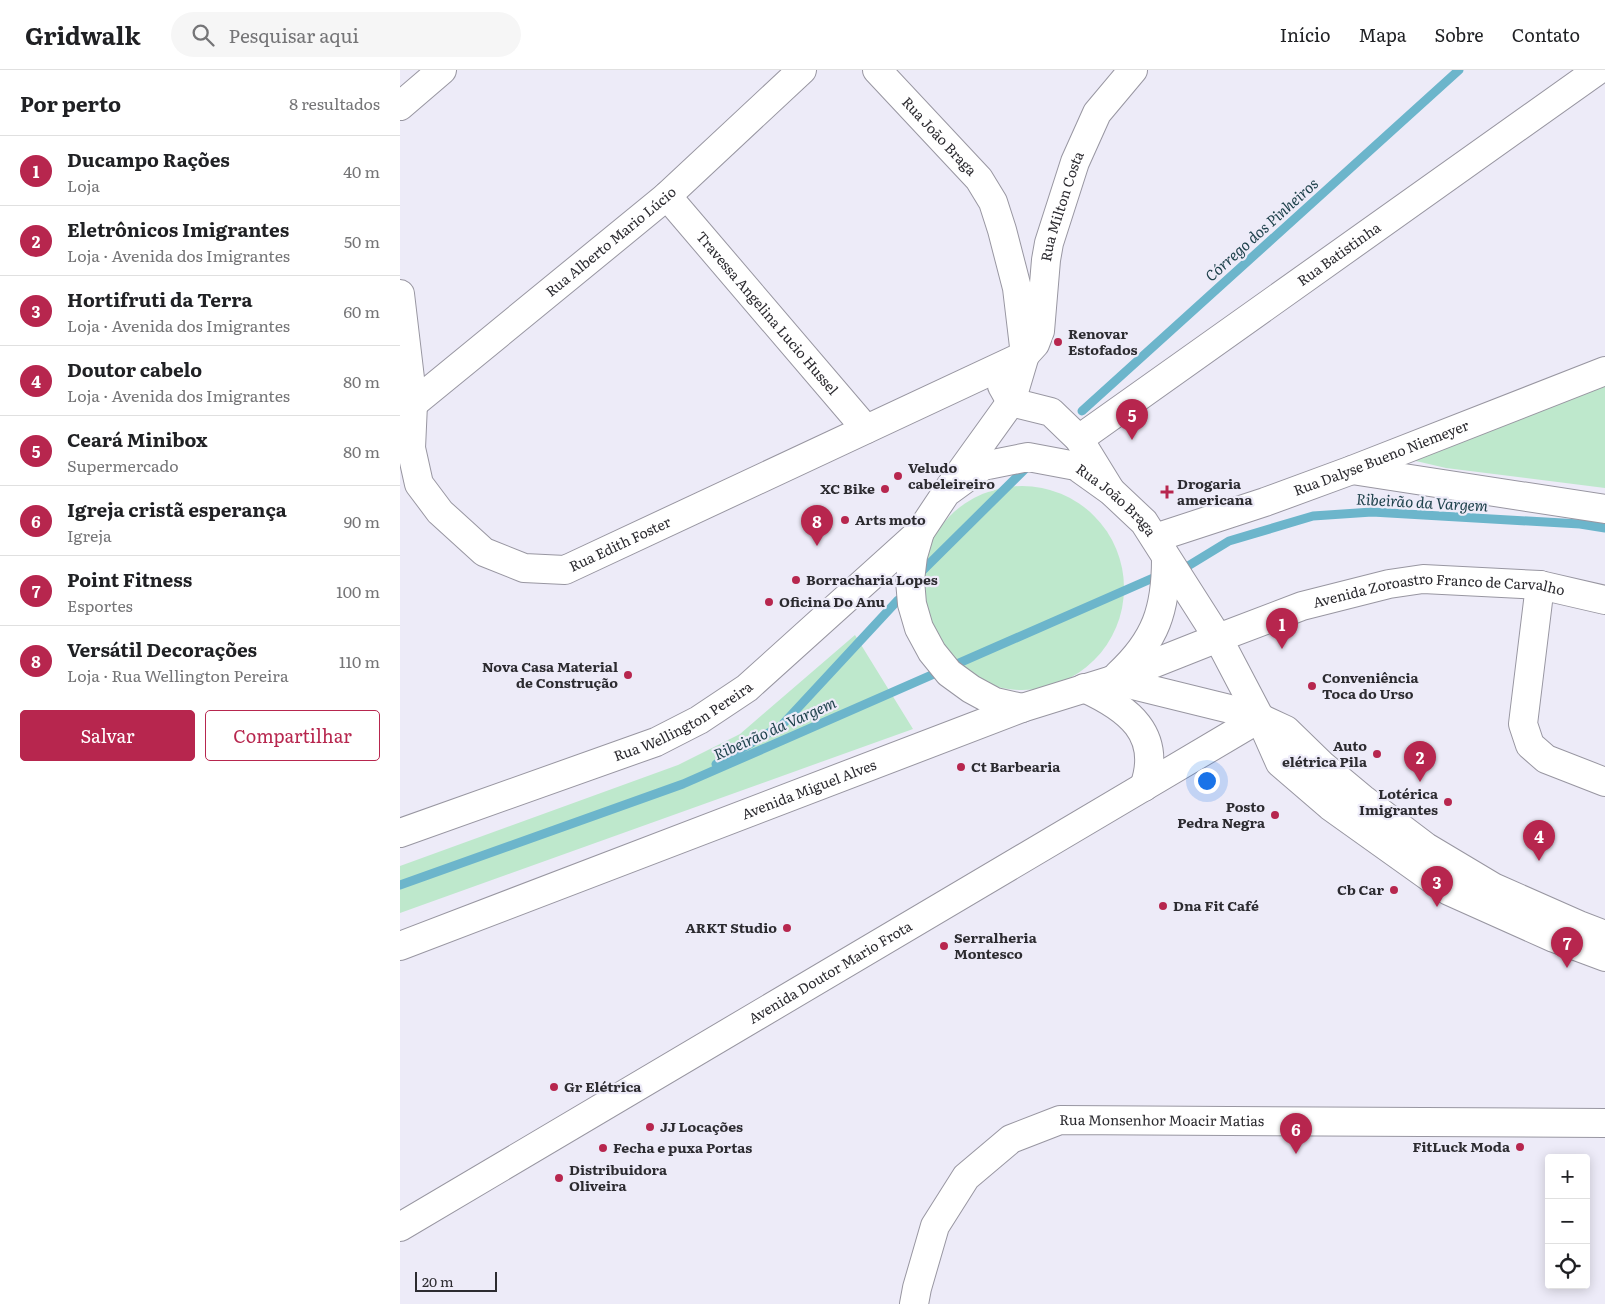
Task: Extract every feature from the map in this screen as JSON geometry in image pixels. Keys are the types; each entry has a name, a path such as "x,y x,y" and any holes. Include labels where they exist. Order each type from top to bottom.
{"street":[{"path":"400,106 442,70"},
{"name":"Rua Alberto Mario Lúcio","path":"414,404 667,196 802,70"},
{"name":"Rua João Braga","path":"877,70 980,179 993,202 1018,288 1025,355"},
{"name":"Rua Milton Costa","path":"1025,355 1035,344 1040,331 1047,252 1074,162 1097,113 1133,70"},
{"path":"1599,70 1605,87"},
{"name":"Rua Batistinha","path":"1078,439 1599,70"},
{"name":"Travessa Angelina Lucio Hussel","path":"667,196 866,429"},
{"name":"Rua Edith Foster","path":"400,295 414,404 411,448 419,484 440,512 484,552 524,568 565,570 1025,355"},
{"path":"946,493 1011,402 1025,355"},
{"name":"Rua Dalyse Bueno Niemeyer","path":"1155,539 1352,470 1605,371"},
{"path":"984,373 998,379 1011,402 1051,412 1078,439 1111,491"},
{"name":"Rua João Braga","path":"1022,708 996,702 971,690 949,673 932,652 919,628 912,604 910,580 913,556 920,532 946,493 984,466 1028,457 1076,466 1111,491 1155,539 1218,638 1260,718 1280,763 1330,806 1449,890 1554,938 1605,957"},
{"path":"1352,470 1605,509"},
{"name":"Rua Wellington Pereira","path":"400,833 656,742 699,720 747,688 920,532"},
{"path":"1112,680 1128,666 1154,629 1166,587 1155,539"},
{"name":"Avenida Zoroastro Franco de Carvalho","path":"1218,638 1302,606 1389,584 1423,579 1540,585 1605,600"},
{"path":"1540,585 1523,724 1530,745 1546,760 1605,782"},
{"name":"Avenida Miguel Alves","path":"400,946 1022,708 1112,680 1218,638"},
{"path":"1112,680 1238,711 1260,718 1286,730 1329,771 1426,847 1493,887 1579,925 1605,934"},
{"path":"1084,688 1106,699 1127,713 1140,726 1149,755 1148,774 1144,787"},
{"name":"Avenida Doutor Mario Frota","path":"400,1226 1260,718"},
{"name":"Rua Monsenhor Moacir Matias","path":"914,1304 935,1226 966,1177 1011,1139 1060,1120 1605,1123"}],"green space":[{"path":"1605,382 1605,488 1446,468 1403,458"},
{"path":"1022,486 1042,488 1061,494 1070,498 1094,516 1112,540 1116,549 1122,568 1124,588 1122,608 1116,627 1112,636 1094,660 1070,678 1061,682 1042,688 1022,690 1002,688 983,682 974,678 950,660 932,636 928,627 922,608 920,588 922,568 928,549 932,540 950,516 974,498 983,494 1002,488"},
{"path":"855,635 913,729 400,913 400,866 678,765 740,734"}],"waterway":[{"name":"Córrego dos Pinheiros","path":"1082,411 1459,70"},
{"name":"Córrego dos Pinheiros","path":"921,572 1029,465"},
{"name":"Ribeirão da Vargem","path":"1188,566 1229,541 1313,516 1372,512 1580,524 1605,528"},
{"name":"Ribeirão da Vargem","path":"400,885 683,784 1153,578"},
{"name":"Córrego dos Pinheiros","path":"716,764 782,725 898,600"}],"place":[{"name":"Renovar Estofados","path":"1058,342"},
{"name":"Ceará Minibox","path":"1132,440"},
{"name":"Veludo cabeleireiro","path":"898,476"},
{"name":"XC Bike","path":"885,489"},
{"name":"Drogaria americana","path":"1167,492"},
{"name":"Arts moto","path":"845,520"},
{"name":"Versátil Decorações","path":"817,546"},
{"name":"Borracharia Lopes","path":"796,580"},
{"name":"Oficina Do Anu","path":"769,602"},
{"name":"Ducampo Rações","path":"1282,649"},
{"name":"Nova Casa Material de Construção","path":"628,675"},
{"name":"Conveniência Toca do Urso","path":"1312,686"},
{"name":"Auto elétrica Pila","path":"1377,754"},
{"name":"Ct Barbearia","path":"961,767"},
{"name":"Eletrônicos Imigrantes","path":"1420,782"},
{"name":"Lotérica Imigrantes","path":"1448,802"},
{"name":"Posto Pedra Negra","path":"1275,815"},
{"name":"Doutor cabelo","path":"1539,861"},
{"name":"Cb Car","path":"1394,890"},
{"name":"Dna Fit Café","path":"1163,906"},
{"name":"Hortifruti da Terra","path":"1437,907"},
{"name":"ARKT Studio","path":"787,928"},
{"name":"Serralheria Montesco","path":"944,946"},
{"name":"Point Fitness","path":"1567,968"},
{"name":"Gr Elétrica","path":"554,1087"},
{"name":"JJ Locações","path":"650,1127"},
{"name":"FitLuck Moda","path":"1520,1147"},
{"name":"Fecha e puxa Portas","path":"603,1148"},
{"name":"Igreja cristã esperança","path":"1296,1154"},
{"name":"Distribuidora Oliveira","path":"559,1178"}]}
